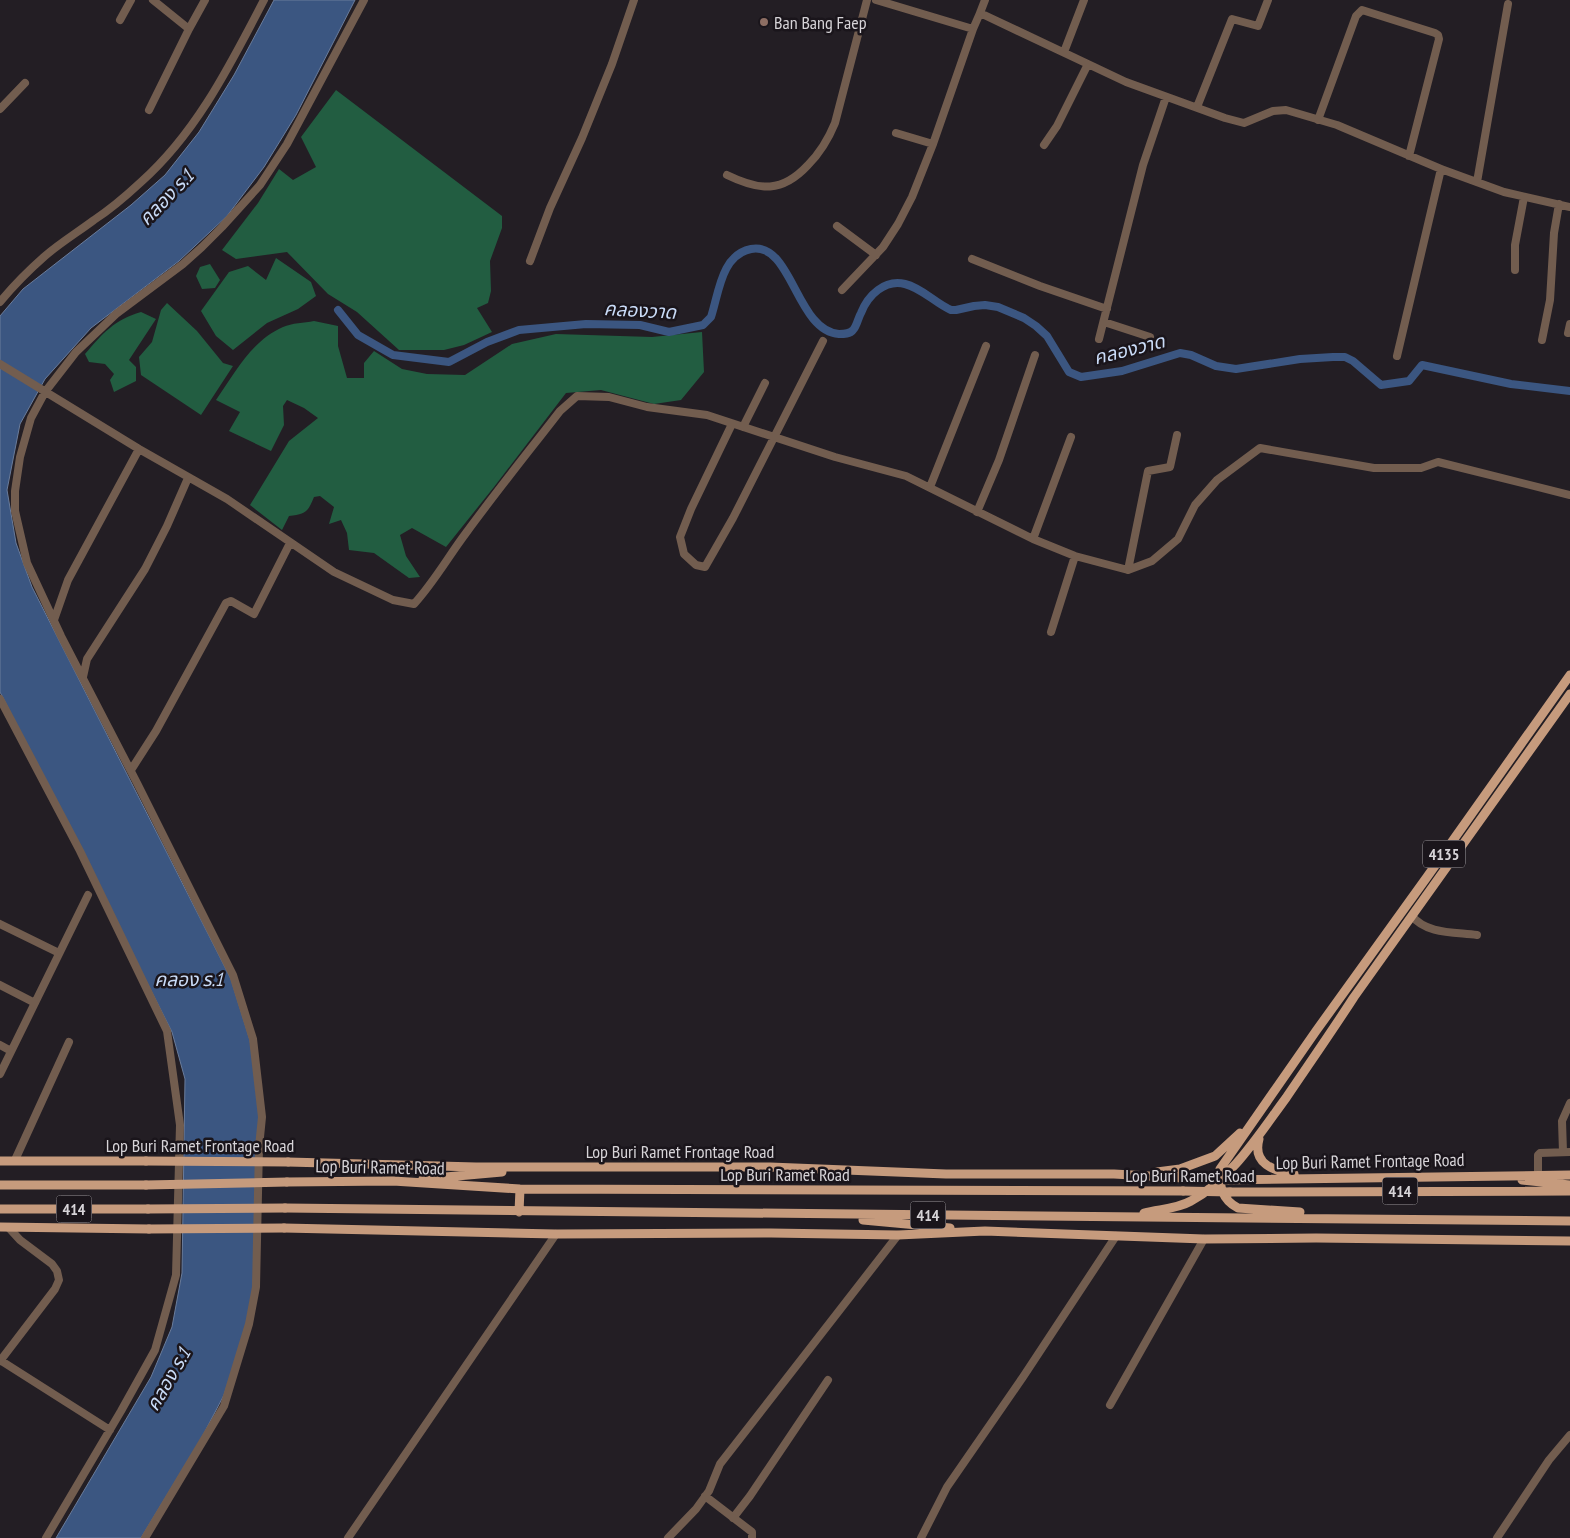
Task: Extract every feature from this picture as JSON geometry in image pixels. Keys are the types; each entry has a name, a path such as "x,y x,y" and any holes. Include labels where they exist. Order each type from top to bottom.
{"main road":[{"name":"4135","path":"1219,1180 1220,1169 1250,1125 1570,675"},
{"name":"4135","path":"1126,1216 1177,1207 1192,1201 1211,1188 1252,1145 1570,694"},
{"path":"1114,1174 1180,1169 1198,1163 1215,1156 1250,1125"},
{"path":"1262,1132 1257,1148 1258,1156 1272,1170 1318,1178"},
{"name":"Lop Buri Ramet Frontage Road","path":"0,1161 288,1162 555,1167 770,1167 946,1174 1114,1174 1219,1180 1570,1175"},
{"path":"393,1181 555,1167"},
{"path":"1484,1176 1570,1186"},
{"path":"1219,1180 1223,1194 1229,1204 1238,1208 1357,1218"},
{"name":"Lop Buri Ramet Road","path":"0,1185 393,1181 520,1189 1230,1192 1570,1190"},
{"path":"519,1212 520,1189"},
{"name":"414","path":"0,1209 285,1208 802,1215 1126,1216 1570,1221"},
{"path":"802,1215 985,1231"},
{"name":"414","path":"4,1227 284,1228 556,1234 770,1233 898,1235 985,1231 1204,1239 1570,1241"}],"street":[{"path":"120,20 131,0"},
{"path":"153,0 189,29"},
{"path":"150,110 205,0"},
{"path":"145,1538 224,1406 249,1324 256,1287 258,1147 262,1117 253,1039 233,975 27,563 15,510 15,491 24,438 31,418 46,392 76,352 97,330 202,248 260,185 286,144 364,0"},
{"path":"530,261 550,208 582,138 612,64 634,0"},
{"path":"727,176 754,186 778,186 794,179 820,152 828,140 835,123 867,0"},
{"path":"876,0 896,3 973,29"},
{"path":"842,290 876,255 890,237 912,197 985,0"},
{"path":"1064,52 1084,0"},
{"path":"1196,107 1232,19 1258,26 1268,0"},
{"path":"0,302 10,289 46,255 97,218 142,181 168,155 188,130 216,88 261,1"},
{"path":"1477,182 1508,4"},
{"path":"1318,120 1356,16 1362,10 1435,33 1439,38 1409,156"},
{"path":"980,13 1126,82 1225,118 1244,122 1273,111 1286,110 1337,125 1409,156 1477,182 1524,197 1570,207"},
{"path":"1044,145 1057,126 1088,64"},
{"path":"0,109 26,83"},
{"path":"1099,339 1143,165 1166,97"},
{"path":"896,133 933,144"},
{"path":"1397,356 1441,169"},
{"path":"1515,270 1515,246 1524,197"},
{"path":"1542,340 1550,300 1554,233 1559,204"},
{"path":"837,226 876,255"},
{"path":"972,259 1040,286 1107,309"},
{"path":"1104,322 1150,337"},
{"path":"1568,334 1570,324"},
{"path":"732,424 706,476 680,537 684,554 696,565 705,567 733,518 823,341"},
{"path":"930,487 986,346"},
{"path":"977,512 1000,460 1035,355"},
{"path":"0,364 139,449 227,499 334,572 393,600 414,604 429,588 446,560 477,518 560,411 577,396 609,397 647,407 706,415 835,457 906,476 1033,539 1075,556 1128,570 1152,561 1178,539 1195,505 1217,480 1260,448 1374,468 1421,468 1438,462 1569,495 1570,486"},
{"path":"743,427 765,383"},
{"path":"1128,570 1148,471 1170,467 1177,436"},
{"path":"1033,539 1071,437"},
{"path":"54,620 68,580 139,449"},
{"path":"83,677 87,659 145,569 167,526 188,478"},
{"path":"131,770 156,731 226,603 231,601 254,614 290,543"},
{"path":"1052,632 1075,556"},
{"path":"0,699 72,835 167,1031 180,1125 176,1275 155,1350 46,1538"},
{"path":"0,1074 88,895"},
{"path":"1412,916 1425,928 1477,935"},
{"path":"0,924 59,953"},
{"path":"0,985 35,1002"},
{"path":"15,1160 69,1042"},
{"path":"0,1045 11,1051"},
{"path":"1538,1175 1538,1155 1540,1153 1566,1152 1562,1121 1570,1103"},
{"path":"4,1227 52,1264 59,1280 55,1289 0,1360 110,1430"},
{"path":"348,1538 556,1234"},
{"path":"668,1538 696,1509 705,1496 720,1464 898,1235"},
{"path":"921,1538 947,1487 1023,1377 1116,1236"},
{"path":"1110,1405 1204,1239"},
{"path":"733,1518 750,1496 828,1380"},
{"path":"1497,1538 1549,1460 1570,1435"},
{"path":"705,1496 752,1532 752,1538"}],"green space":[{"path":"336,90 502,216 502,228 490,261 491,291 488,303 477,308 492,332 464,345 444,350 399,350 357,312 328,294 287,252 236,259 222,250 258,203 279,169 293,180 316,167 301,137"},
{"path":"276,258 311,282 316,296 298,309 267,323 233,350 216,336 201,311 229,272 248,266 266,280"},
{"path":"210,264 220,280 215,288 202,289 196,276 200,267"},
{"path":"167,303 197,331 223,363 233,366 201,415 141,375 139,357 152,342 161,310"},
{"path":"141,312 156,319 129,360 136,367 136,381 114,392 110,380 114,374 105,364 89,362 85,354 116,323"},
{"path":"314,321 338,326 338,346 347,378 364,378 364,363 374,351 402,369 427,374 465,375 512,344 556,334 652,337 702,332 704,372 681,400 654,404 601,390 566,393 446,547 412,528 400,535 406,556 420,577 409,578 374,553 349,550 347,533 341,520 329,524 334,507 320,496 314,497 306,511 289,516 282,530 250,505 289,441 318,418 304,408 287,400 283,406 284,425 271,451 229,431 240,412 216,400 237,369 262,341 283,327"}],"water":[{"name":"คลอง ร.1","path":"274,0 355,0 296,115 264,167 227,216 179,261 91,328 45,379 20,424 7,490 16,543 32,587 231,979 250,1040 260,1113 253,1287 248,1322 224,1395 201,1439 141,1538 56,1538 151,1377 172,1327 182,1273 185,1079 172,1032 0,692 0,316 23,289 131,205 165,175 199,132 234,75"}],"waterway":[{"name":"คลองวาด","path":"338,310 358,335 393,355 449,362 487,342 519,330 586,324 640,325 669,332 703,325 711,317 719,287 727,267 733,259 751,249 765,250 776,258 786,272 803,304 813,318 825,329 839,334 850,332 854,328 864,306 878,290 891,284 905,284 917,289 951,310 985,305 998,307 1024,318 1047,336 1069,372 1081,377 1122,371 1180,353 1191,355 1216,366 1236,369 1300,359 1345,357 1353,361 1381,385 1409,381 1422,365 1511,384 1570,391"}],"place":[{"name":"Ban Bang Faep","path":"764,22"}]}
